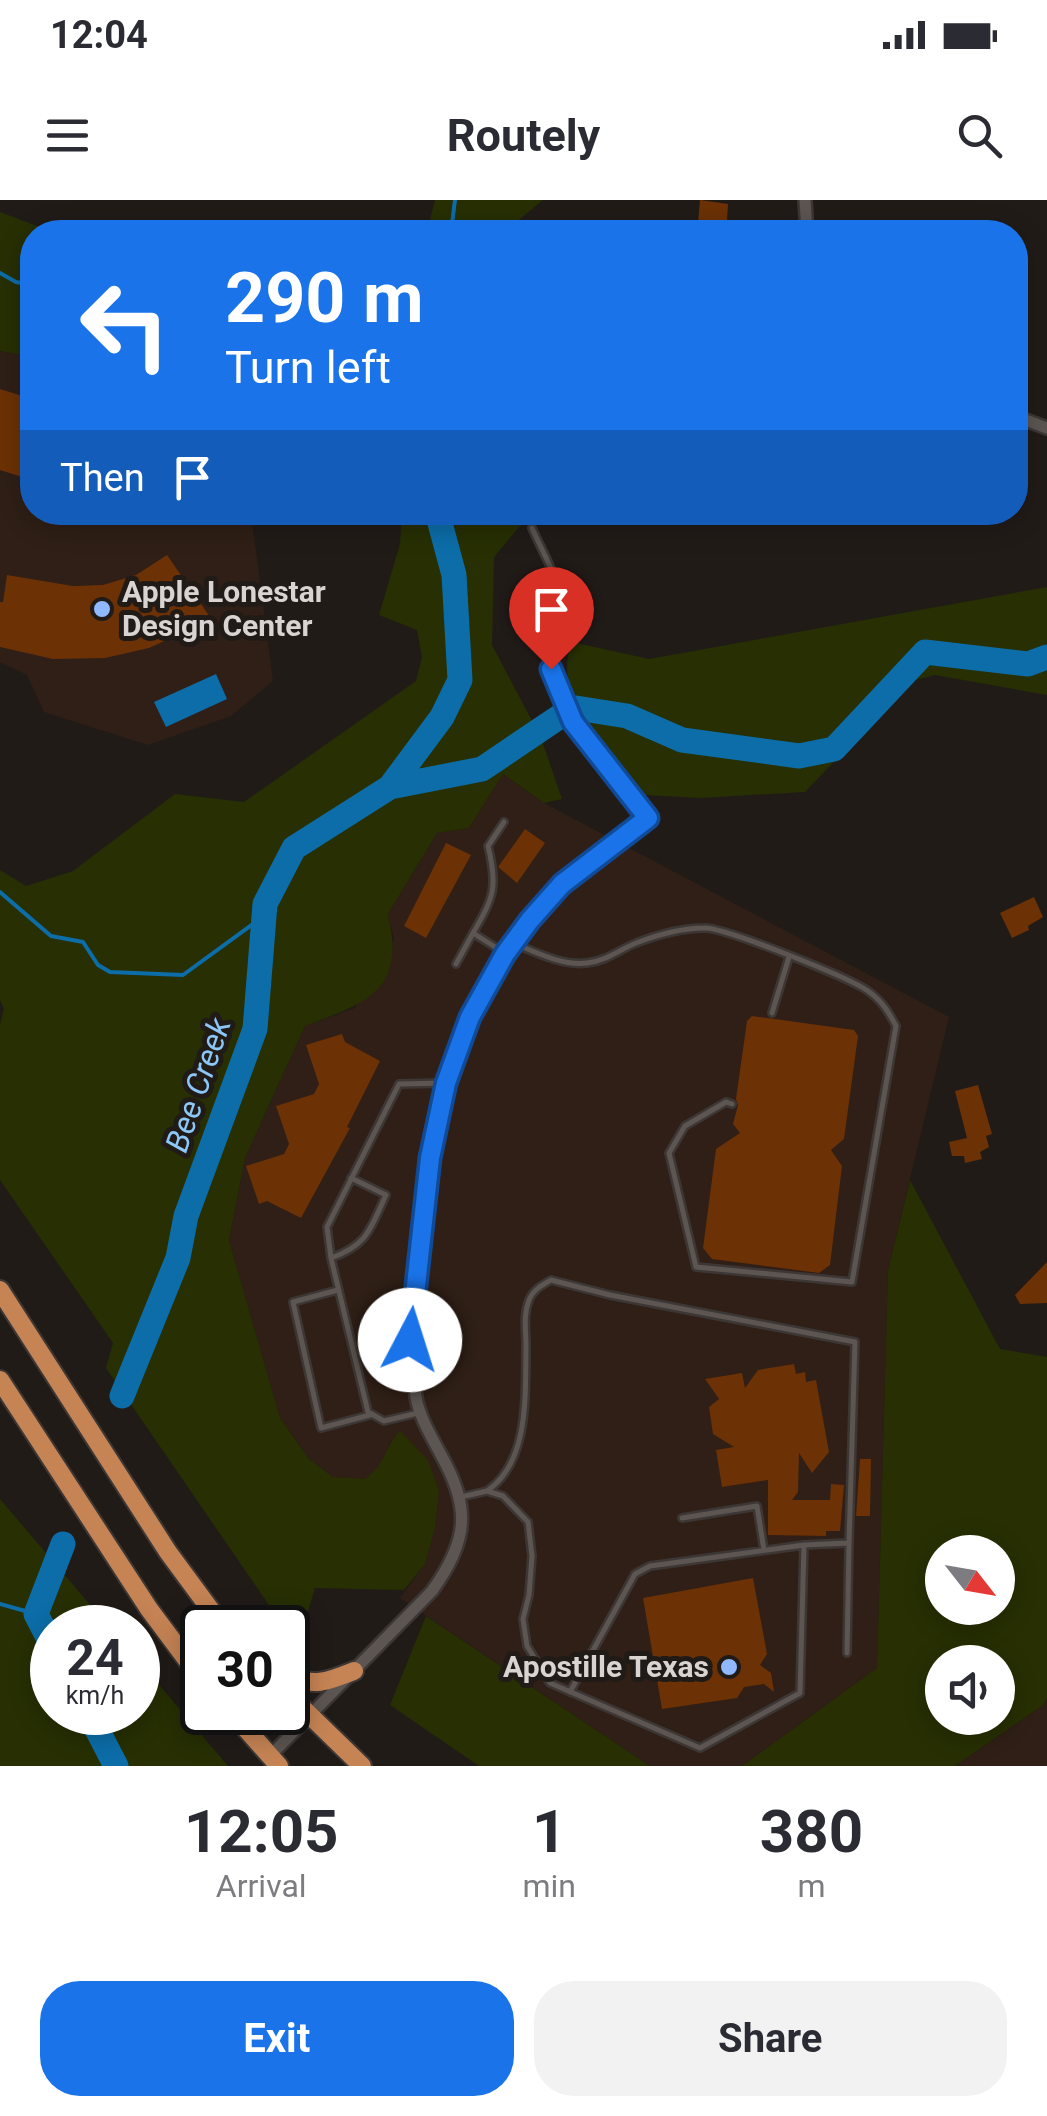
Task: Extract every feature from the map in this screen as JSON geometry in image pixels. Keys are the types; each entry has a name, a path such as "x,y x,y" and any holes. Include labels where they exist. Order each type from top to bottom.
{"highway":[{"path":"0,1290 168,1552 208,1605"},
{"path":"0,1380 180,1650"},
{"path":"310,1683 324,1684 354,1671"},
{"path":"310,1717 362,1766"},
{"path":"251,1735 274,1761"}],"street":[{"path":"310,1715 432,1591 450,1567 462,1536 461,1497 421,1413 410,1340 430,1158 446,1083 470,1017 509,949 562,884 648,818"},
{"path":"274,1761 294,1735"}],"lane":[{"path":"532,528 564,609 552,654 556,686 573,722 648,818"},
{"path":"456,964 495,890 488,846 504,822"},
{"path":"473,934 509,949 584,964 670,932 707,927 743,936 864,988 884,1004 896,1026 852,1282 696,1267 669,1153 685,1126 726,1102 732,1104"},
{"path":"772,1013 789,957"},
{"path":"371,1415 364,1403 327,1227 399,1084 446,1083"},
{"path":"331,1258 357,1248 366,1238 386,1195 352,1178"},
{"path":"461,1497 500,1482 520,1440 526,1360 524,1314 530,1296 551,1280 855,1342 847,1653"},
{"path":"338,1290 293,1302 322,1428 371,1415 384,1420 421,1413"},
{"path":"487,1490 504,1496 528,1522 532,1556 523,1619 527,1646 550,1683 700,1748 800,1693 804,1545"},
{"path":"682,1518 758,1506 764,1550"},
{"path":"570,1692 635,1574 650,1566 804,1545 850,1544"}],"shaded area":[{"path":"0,351 20,355 20,525 253,525 273,681 231,716 148,745 44,712 27,675 0,662"},
{"path":"503,774 544,803 949,1017 888,1270 877,1668 742,1766 650,1766 400,1598 425,1564 391,1440 381,1468 365,1480 333,1477 309,1459 280,1418 229,1240 245,1158 305,1026 355,1008 394,939 388,914 437,833 469,828"},
{"path":"1047,1698 1047,1766 955,1766 1000,1735 1015,1735 1015,1724"}],"green space":[{"path":"435,200 543,200 519,220 430,220"},
{"path":"0,212 21,220 20,355 0,351"},
{"path":"401,525 521,525 494,557 492,645 541,738 562,799 544,803 503,774 469,828 437,833 388,914 392,940 386,977 364,1000 305,1026 245,1158 229,1240 280,1418 309,1459 333,1477 365,1479 400,1431 428,1460 439,1491 425,1564 404,1590 315,1588 310,1605 269,1605 106,1368 113,1343 0,1180 0,1024 4,1009 0,1000 0,870 26,886 73,871 175,794 244,802 416,681 422,657 417,630 379,615 400,544"},
{"path":"1047,587 1047,695 935,675 911,681 805,792 701,798 644,795 587,724 569,684 567,664 572,642 649,659"},
{"path":"910,1180 1000,1349 1047,1357 1047,1698 1015,1724 1015,1645 925,1645 925,1735 1000,1735 955,1766 742,1766 877,1668 888,1270"},
{"path":"0,1499 90,1605 30,1605 30,1735 160,1735 160,1686 180,1709 180,1735 202,1735 228,1766 0,1766"},
{"path":"426,1616 650,1766 479,1766 390,1705"}],"water":[{"path":"216,674 227,699 166,727 154,702"}],"building":[{"path":"700,200 728,204 727,220 698,220"},
{"path":"0,389 20,395 20,476 0,470"},
{"name":"Apple Lonestar Design Center","path":"167,555 210,617 191,629 149,648 105,658 53,659 0,647 0,602 7,575 73,586 103,585 136,575"},
{"path":"525,829 545,843 517,883 498,867"},
{"path":"446,843 471,855 426,938 404,926"},
{"path":"1034,897 1043,917 1012,938 1000,913"},
{"path":"752,1016 854,1030 858,1036 844,1139 831,1150 842,1166 830,1265 819,1273 712,1259 703,1248 716,1149 740,1133 733,1124 747,1021"},
{"path":"342,1034 345,1042 380,1061 347,1127 350,1128 301,1218 267,1201 259,1204 246,1166 284,1154 289,1144 276,1106 314,1094 319,1084 306,1045"},
{"path":"978,1085 992,1134 986,1136 989,1147 980,1152 982,1159 965,1163 964,1156 952,1156 949,1142 967,1138 955,1091"},
{"path":"1047,1262 1047,1303 1020,1304 1015,1295"},
{"path":"794,1364 796,1374 805,1372 806,1382 816,1380 829,1452 812,1473 799,1453 798,1492 792,1500 830,1500 831,1484 844,1485 840,1531 826,1531 826,1536 768,1535 768,1480 722,1487 716,1450 734,1447 713,1434 709,1407 719,1399 705,1379 742,1373 745,1388 758,1370"},
{"path":"860,1459 871,1459 870,1516 856,1516"},
{"path":"753,1578 767,1654 760,1665 771,1673 774,1692 764,1684 744,1687 737,1698 662,1709 643,1598"}],"waterway":[{"path":"452,220 455,200"},
{"path":"0,273 20,283"},
{"path":"390,787 442,717 460,680 454,575 441,525"},
{"name":"Bee Creek","path":"576,708 627,716 682,740 799,756 834,749 925,652 1028,664 1047,657"},
{"name":"Bee Creek","path":"122,1396 178,1258 186,1216 255,1029 265,904 294,848 390,787 482,769 559,717"},
{"path":"0,892 51,936 83,942 98,965 110,972 183,975 264,916"},
{"name":"Bee Creek","path":"39,1605 63,1544"},
{"path":"0,1604 30,1612"},
{"name":"Bee Creek","path":"100,1735 116,1766"}],"place":[{"name":"Apple Lonestar Design Center","path":"102,609"},
{"name":"Apostille Texas","path":"729,1667"}],"route":[{"path":"410,1340 430,1158 446,1083 470,1017 505,954 562,884 648,818 573,722 551,669"}]}
